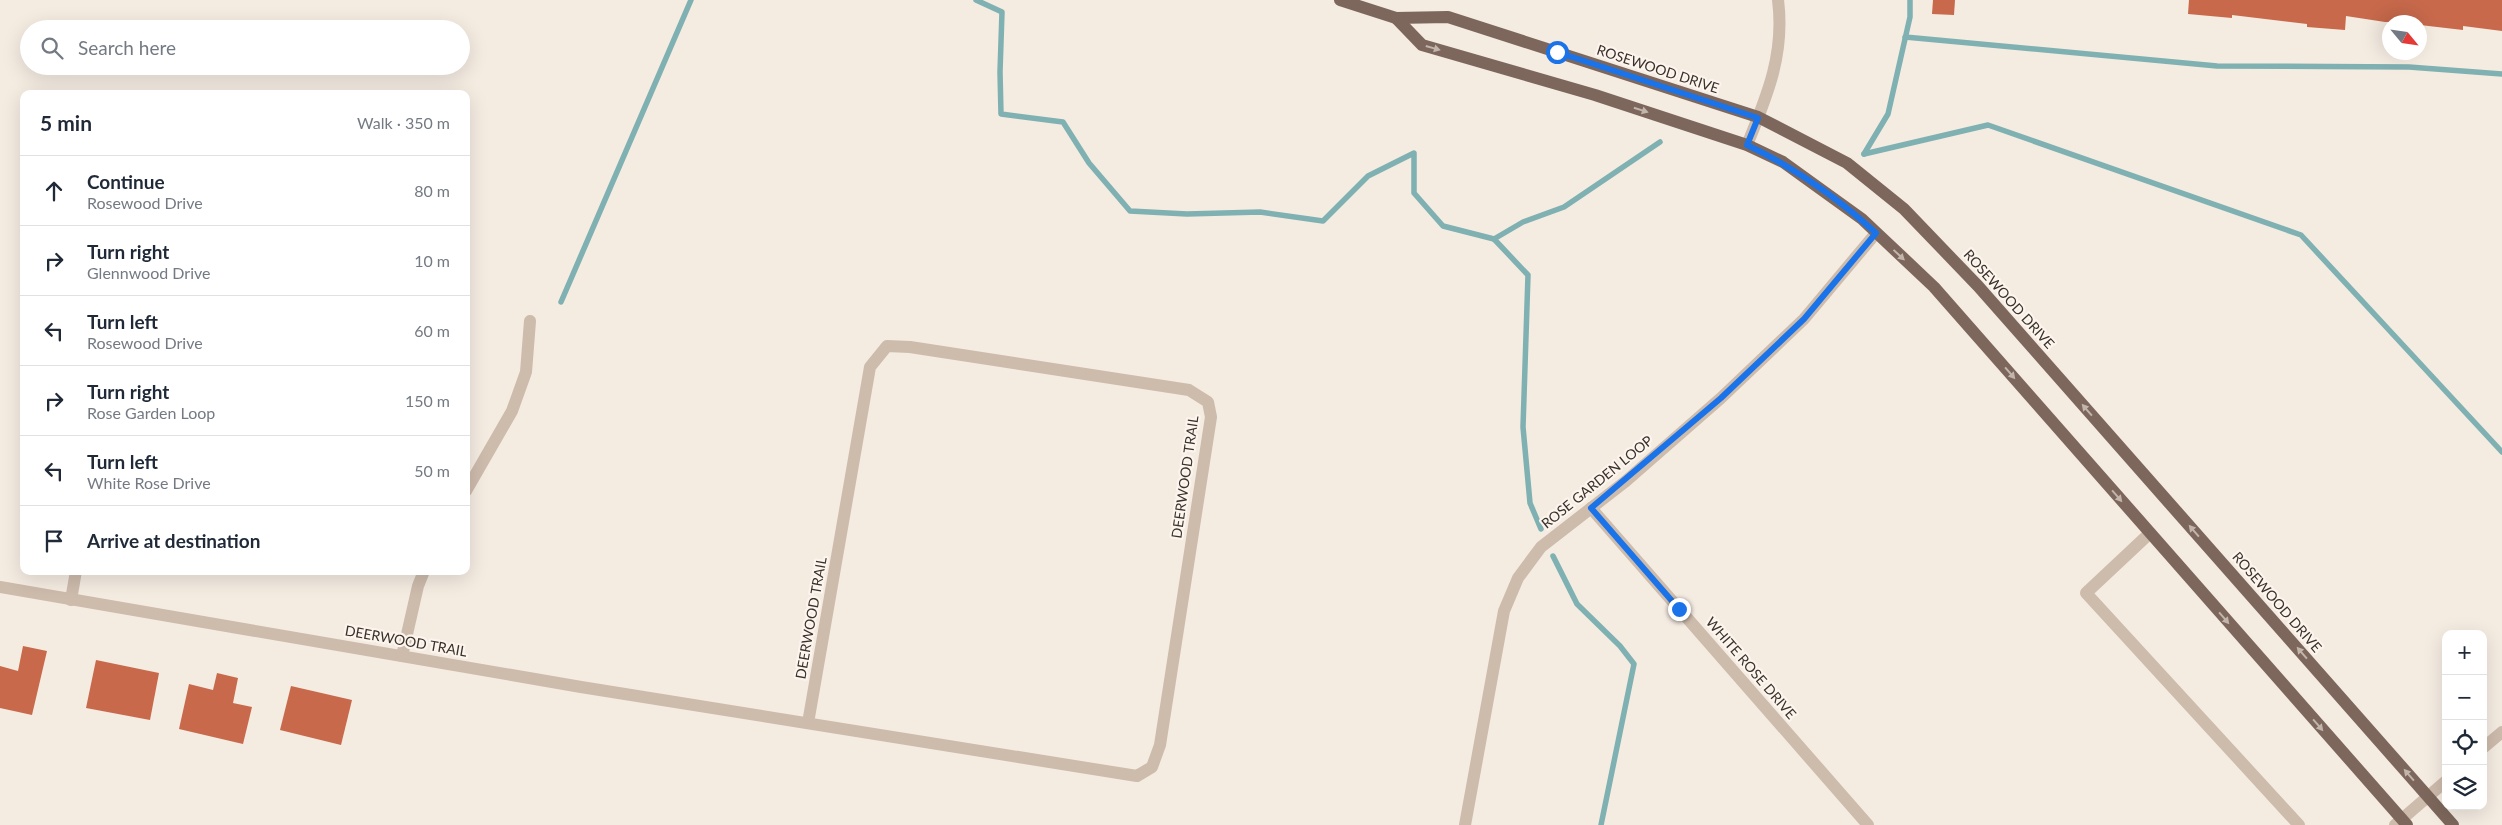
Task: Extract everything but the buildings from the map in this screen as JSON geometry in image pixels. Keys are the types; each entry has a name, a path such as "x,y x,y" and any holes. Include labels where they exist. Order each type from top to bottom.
{"main road":[{"name":"ROSEWOOD DRIVE","path":"1340,0 1396,18 1448,17 1758,118 1847,163 1904,209 1978,286 2453,825"},
{"name":"ROSEWOOD DRIVE","path":"1396,18 1422,45 1595,95 1747,145 1782,162 1862,219 1934,287 2401,823"}],"street":[{"path":"1747,145 1772,82 1776,57 1778,0"},
{"name":"ROSE GARDEN LOOP","path":"1465,825 1504,611 1518,578 1542,547 1721,398 1804,319 1876,233"},
{"path":"470,484 512,411 526,372 530,321"},
{"name":"DEERWOOD TRAIL","path":"0,588 402,656 808,723 1137,776 1152,767 1160,745 1211,418 1208,402 1188,390 910,347 887,346 870,367 808,723"},
{"name":"WHITE ROSE DRIVE","path":"1591,508 1868,825"},
{"path":"2150,533 2086,593 2300,825"},
{"path":"71,600 75,575"},
{"path":"402,656 418,586 422,575"},
{"path":"2487,745 2502,732"},
{"path":"2401,823 2442,784"}],"waterway":[{"path":"561,302 691,0"},
{"path":"976,0 1002,12 1001,114 1063,122 1089,163 1130,211 1187,214 1260,212 1323,221 1368,176 1414,153 1414,193 1443,226 1494,239 1523,222 1564,207 1660,142"},
{"path":"1864,154 1888,114 1910,17 1910,0"},
{"path":"1905,37 2217,66 2409,67 2502,74"},
{"path":"1864,154 1988,125 2301,235 2502,452"},
{"path":"1494,239 1528,275 1523,427 1530,503 1541,529"},
{"path":"1553,556 1577,604 1620,646 1634,664 1601,825"}],"route":[{"path":"1557,52 1758,118 1747,145 1782,162 1862,219 1876,233 1804,319 1721,398 1626,481 1591,508 1679,609"}]}
